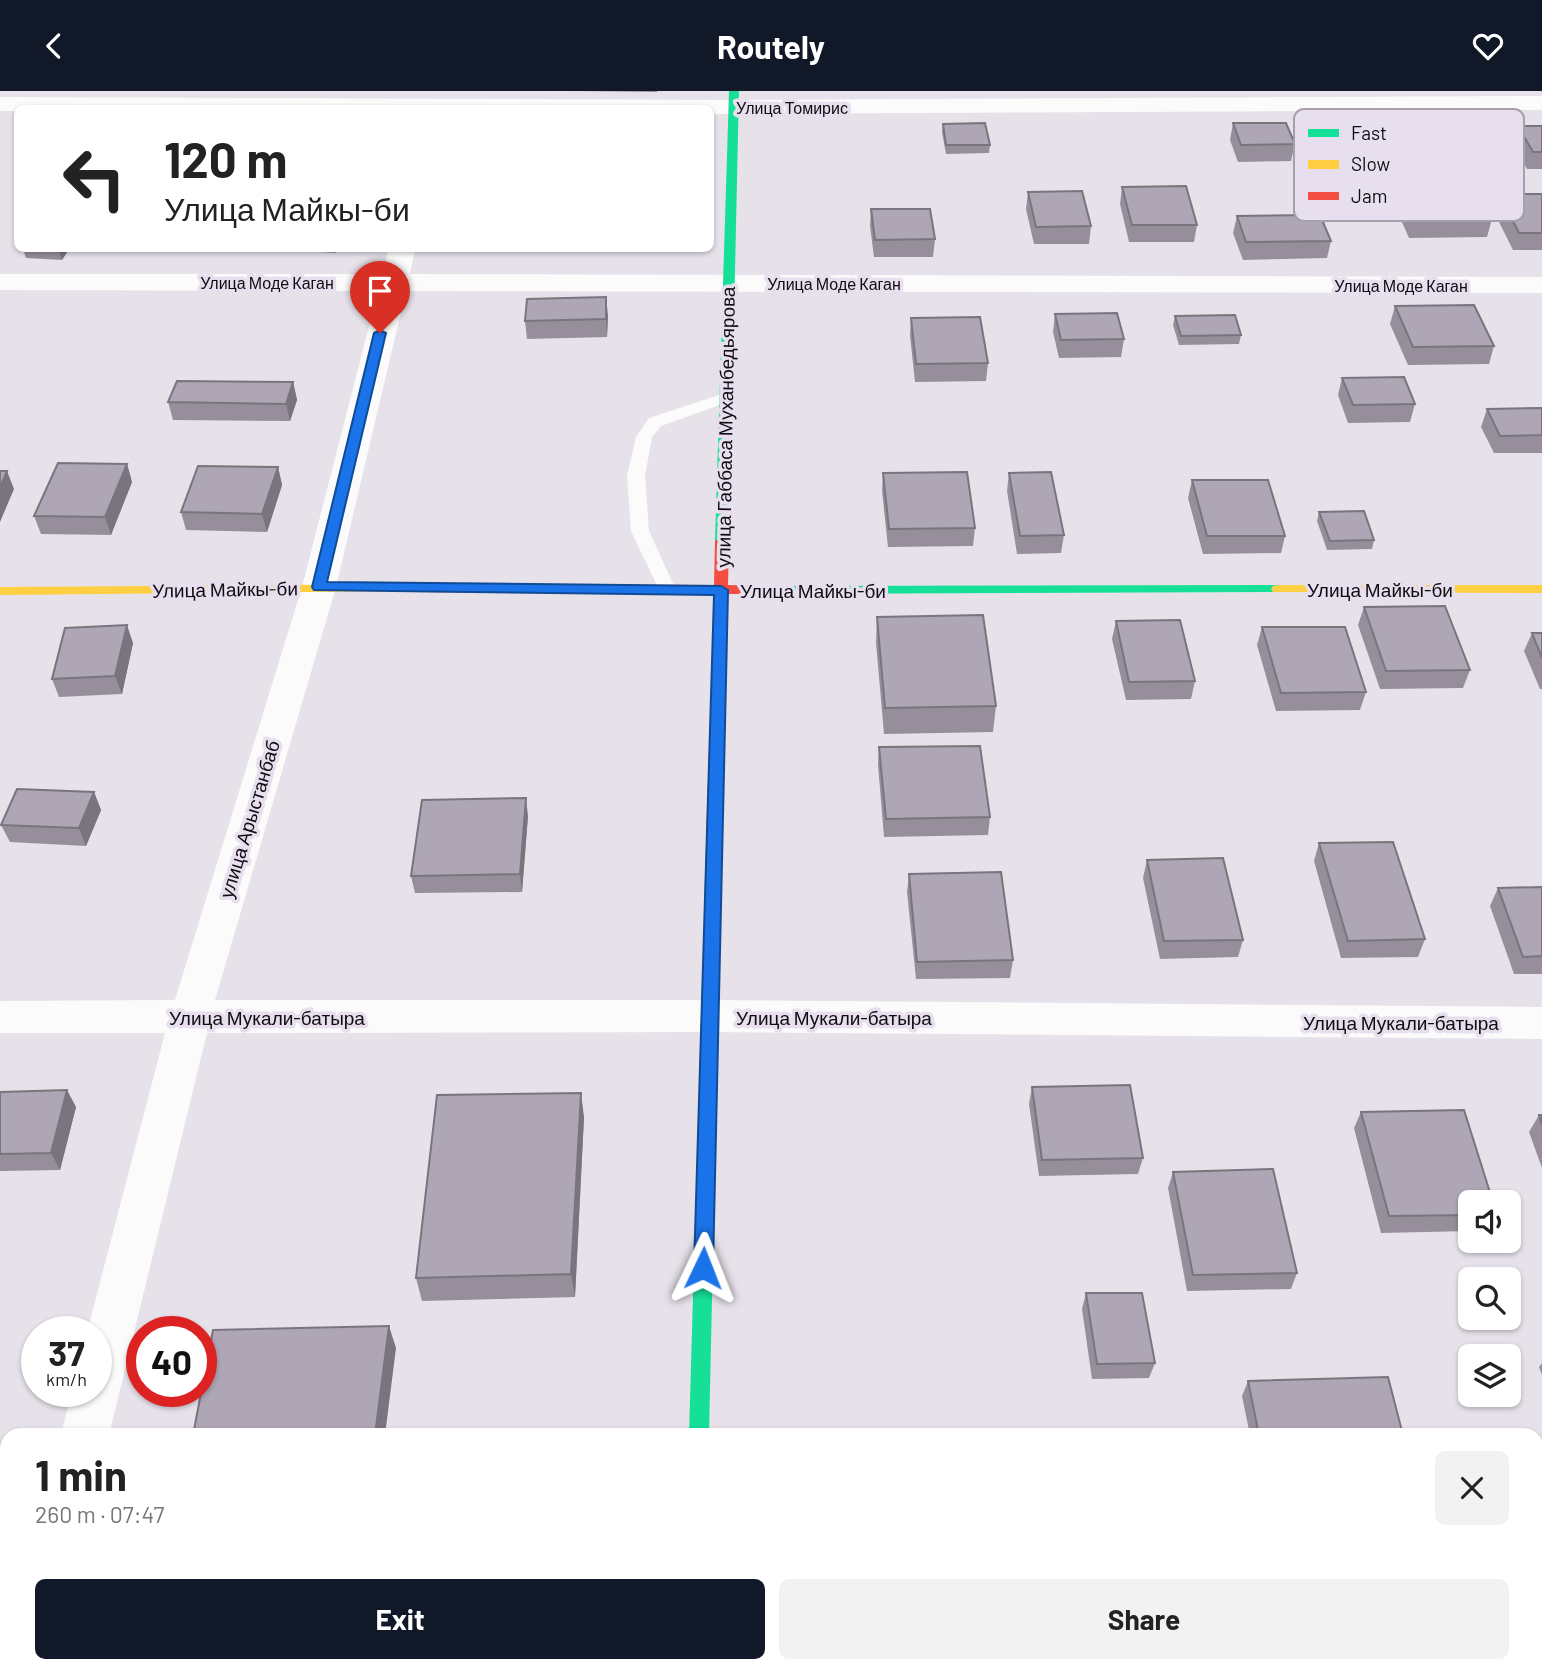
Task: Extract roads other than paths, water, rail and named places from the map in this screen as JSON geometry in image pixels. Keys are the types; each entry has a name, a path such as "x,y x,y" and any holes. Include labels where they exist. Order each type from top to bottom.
{"street":[{"name":"Улица Томирис","path":"0,104 733,99 1542,103"},
{"name":"улица Габбаса Муханбедьярова","path":"699,1428 733,99"},
{"name":"Улица Моде Каган","path":"0,282 397,266 729,283 1542,285"},
{"name":"улица Арыстанбаб","path":"112,1327 190,1017 319,587 397,266"},
{"name":"Улица Майкы-би","path":"0,591 253,590 319,587 667,590 1542,589"},
{"name":"Улица Мукали-батыра","path":"0,1017 710,1016 1542,1023"},
{"name":"улица Арыстанбаб","path":"87,1428 92,1407"}],"lane":[{"path":"667,590 640,531 636,476 644,437 655,422 726,398"}]}
